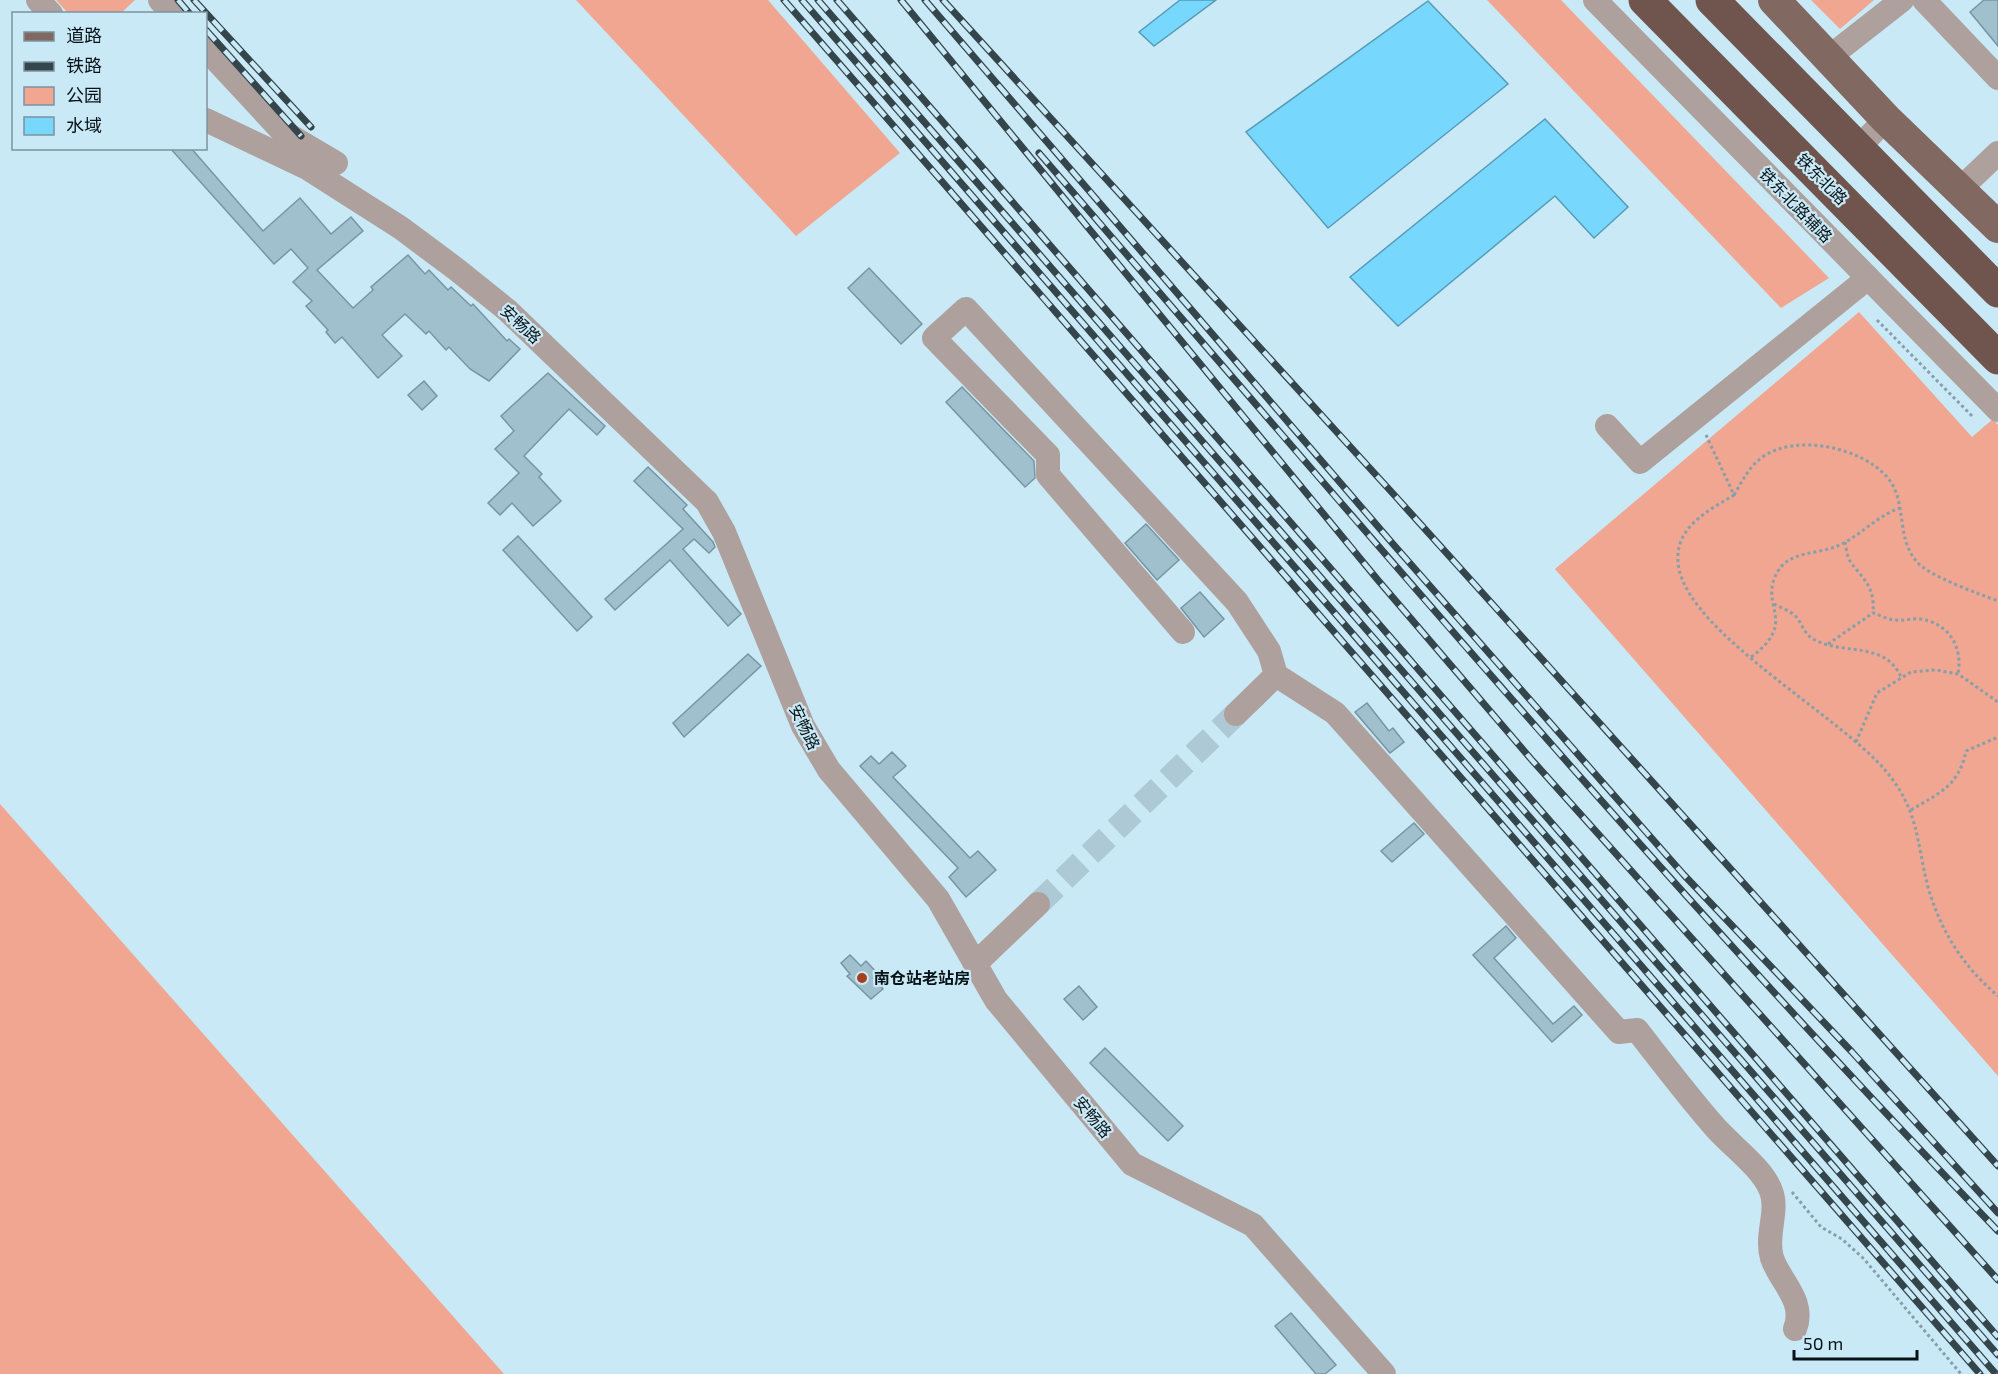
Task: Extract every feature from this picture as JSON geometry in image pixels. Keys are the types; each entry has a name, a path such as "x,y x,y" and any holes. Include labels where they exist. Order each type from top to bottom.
{"highway":[{"name":"铁东北路","path":"1645,0 1998,358"},
{"path":"1712,0 1998,291"}],"main road":[{"path":"1774,0 1886,119 1998,227"}],"street":[{"path":"38,0 49,12"},
{"path":"160,0 171,12"},
{"name":"铁东北路辅路","path":"1595,0 1998,410"},
{"path":"1828,58 1902,0"},
{"path":"1924,0 1998,78"},
{"path":"207,50 282,131 336,164"},
{"path":"1858,148 1886,119"},
{"name":"安畅路","path":"207,120 307,168 401,228 456,269 507,310 707,502 724,532 798,715 816,750 829,770 938,899 996,1000 1132,1164 1253,1225 1384,1374"},
{"path":"1959,190 1998,153"},
{"path":"1607,426 1640,462 1868,278"},
{"path":"1183,632 1048,475 1048,455 934,338 966,309 1237,602 1269,651 1276,675 1335,713 1619,1032 1636,1030 1715,1128 1767,1184 1774,1203 1770,1251 1774,1264 1795,1299 1799,1315 1796,1329"},
{"path":"1236,714 1276,675"},
{"path":"975,964 1038,904"}],"path":[{"path":"1877,320 1974,418"},
{"path":"1697,417 1734,495"},
{"path":"1998,601 1934,575 1917,562 1903,537 1897,494 1887,477 1869,463 1847,452 1818,447 1791,446 1766,455 1748,469 1734,495 1706,512 1684,530 1679,568 1699,606 1731,640 1856,743 1885,770 1911,810 1928,886 1946,935 1976,976 1998,996"},
{"path":"1751,657 1774,635 1778,623 1773,590 1778,571 1794,557 1832,548 1877,519 1900,508"},
{"path":"1845,541 1849,560 1866,579 1874,601 1873,613"},
{"path":"1774,604 1798,619 1815,640 1864,650 1890,660 1901,678"},
{"path":"1828,644 1873,613"},
{"path":"1873,613 1896,621 1919,619 1949,632 1956,643 1961,660 1958,674"},
{"path":"1856,743 1877,693 1911,672 1936,670 1958,674 1998,702"},
{"path":"1911,810 1947,788 1962,770 1966,752 1998,737"},
{"path":"1767,1184 1794,1193 1821,1227 1852,1247 1961,1374"}],"green space":[{"path":"56,0 135,0 122,12 67,12"},
{"path":"576,0 768,0 900,153 796,236"},
{"path":"1487,0 1561,0 1829,278 1781,308"},
{"path":"1811,0 1874,0 1840,29"},
{"path":"1859,312 1972,437 1993,419 1998,425 1998,1076 1555,569"},
{"path":"0,804 504,1374 0,1374"}],"water":[{"path":"1180,0 1216,0 1154,46 1139,32"},
{"path":"1428,1 1508,84 1328,228 1246,132"},
{"path":"1545,119 1628,207 1594,238 1555,196 1398,326 1350,277"}],"building":[{"path":"1984,0 1998,0 1998,46 1970,12"},
{"path":"172,150 193,150 263,231 300,198 331,234 351,217 363,231 317,270 353,308 373,290 371,287 408,255 425,274 429,270 448,290 451,287 471,306 473,304 507,341 509,339 520,349 489,381 470,369 449,347 446,350 429,331 426,334 405,314 382,335 402,356 378,378 342,337 335,343 326,332 328,330 306,306 312,301 293,282 308,268 291,249 274,264"},
{"path":"869,268 922,324 901,344 848,288"},
{"path":"548,373 605,426 597,435 569,409 524,456 542,474 539,477 561,501 533,526 512,503 500,515 488,503 519,473 495,449 514,431 501,416"},
{"path":"424,381 437,396 422,410 408,395"},
{"path":"962,387 1034,461 1035,478 1025,487 946,402"},
{"path":"648,467 687,505 683,509 713,542 715,547 709,553 694,539 683,549 741,614 728,626 670,560 615,610 605,599 683,529 634,481"},
{"path":"1146,524 1179,560 1157,580 1125,543"},
{"path":"518,536 592,617 577,631 503,550"},
{"path":"1200,592 1224,619 1204,637 1181,608"},
{"path":"748,654 761,666 684,737 673,723"},
{"path":"1367,703 1389,731 1393,728 1404,742 1390,753 1355,712"},
{"path":"892,752 906,766 893,777 970,858 978,851 996,870 966,897 949,877 958,868 860,766 871,756 879,764"},
{"path":"1414,823 1424,834 1392,862 1381,851"},
{"path":"1506,926 1516,938 1494,958 1553,1024 1574,1006 1582,1015 1552,1042 1473,955"},
{"name":"南仓站老站房","path":"850,955 861,966 866,961 879,975 875,979 883,989 871,999 847,976 850,974 841,963"},
{"path":"1079,986 1097,1007 1083,1020 1064,999"},
{"path":"1105,1048 1183,1126 1168,1141 1090,1063"},
{"path":"1291,1313 1336,1365 1325,1374 1316,1374 1275,1326"}],"tunnel":[{"path":"1038,904 1236,714"}],"railway":[{"path":"178,0 188,12"},
{"path":"194,0 205,12"},
{"path":"784,0 1980,1374"},
{"path":"802,0 1996,1374"},
{"path":"818,0 1998,1355"},
{"path":"837,0 1998,1337"},
{"path":"901,0 1377,579 1531,759 1998,1280"},
{"path":"925,0 1393,544 1684,875 1852,1052 1998,1213"},
{"path":"943,0 1397,498 1998,1166"},
{"path":"207,14 311,127"},
{"path":"207,31 301,136"},
{"path":"1039,153 1511,699 1631,834 1874,1100 1998,1231"}],"place":[{"name":"南仓站老站房","path":"862,978"}]}
